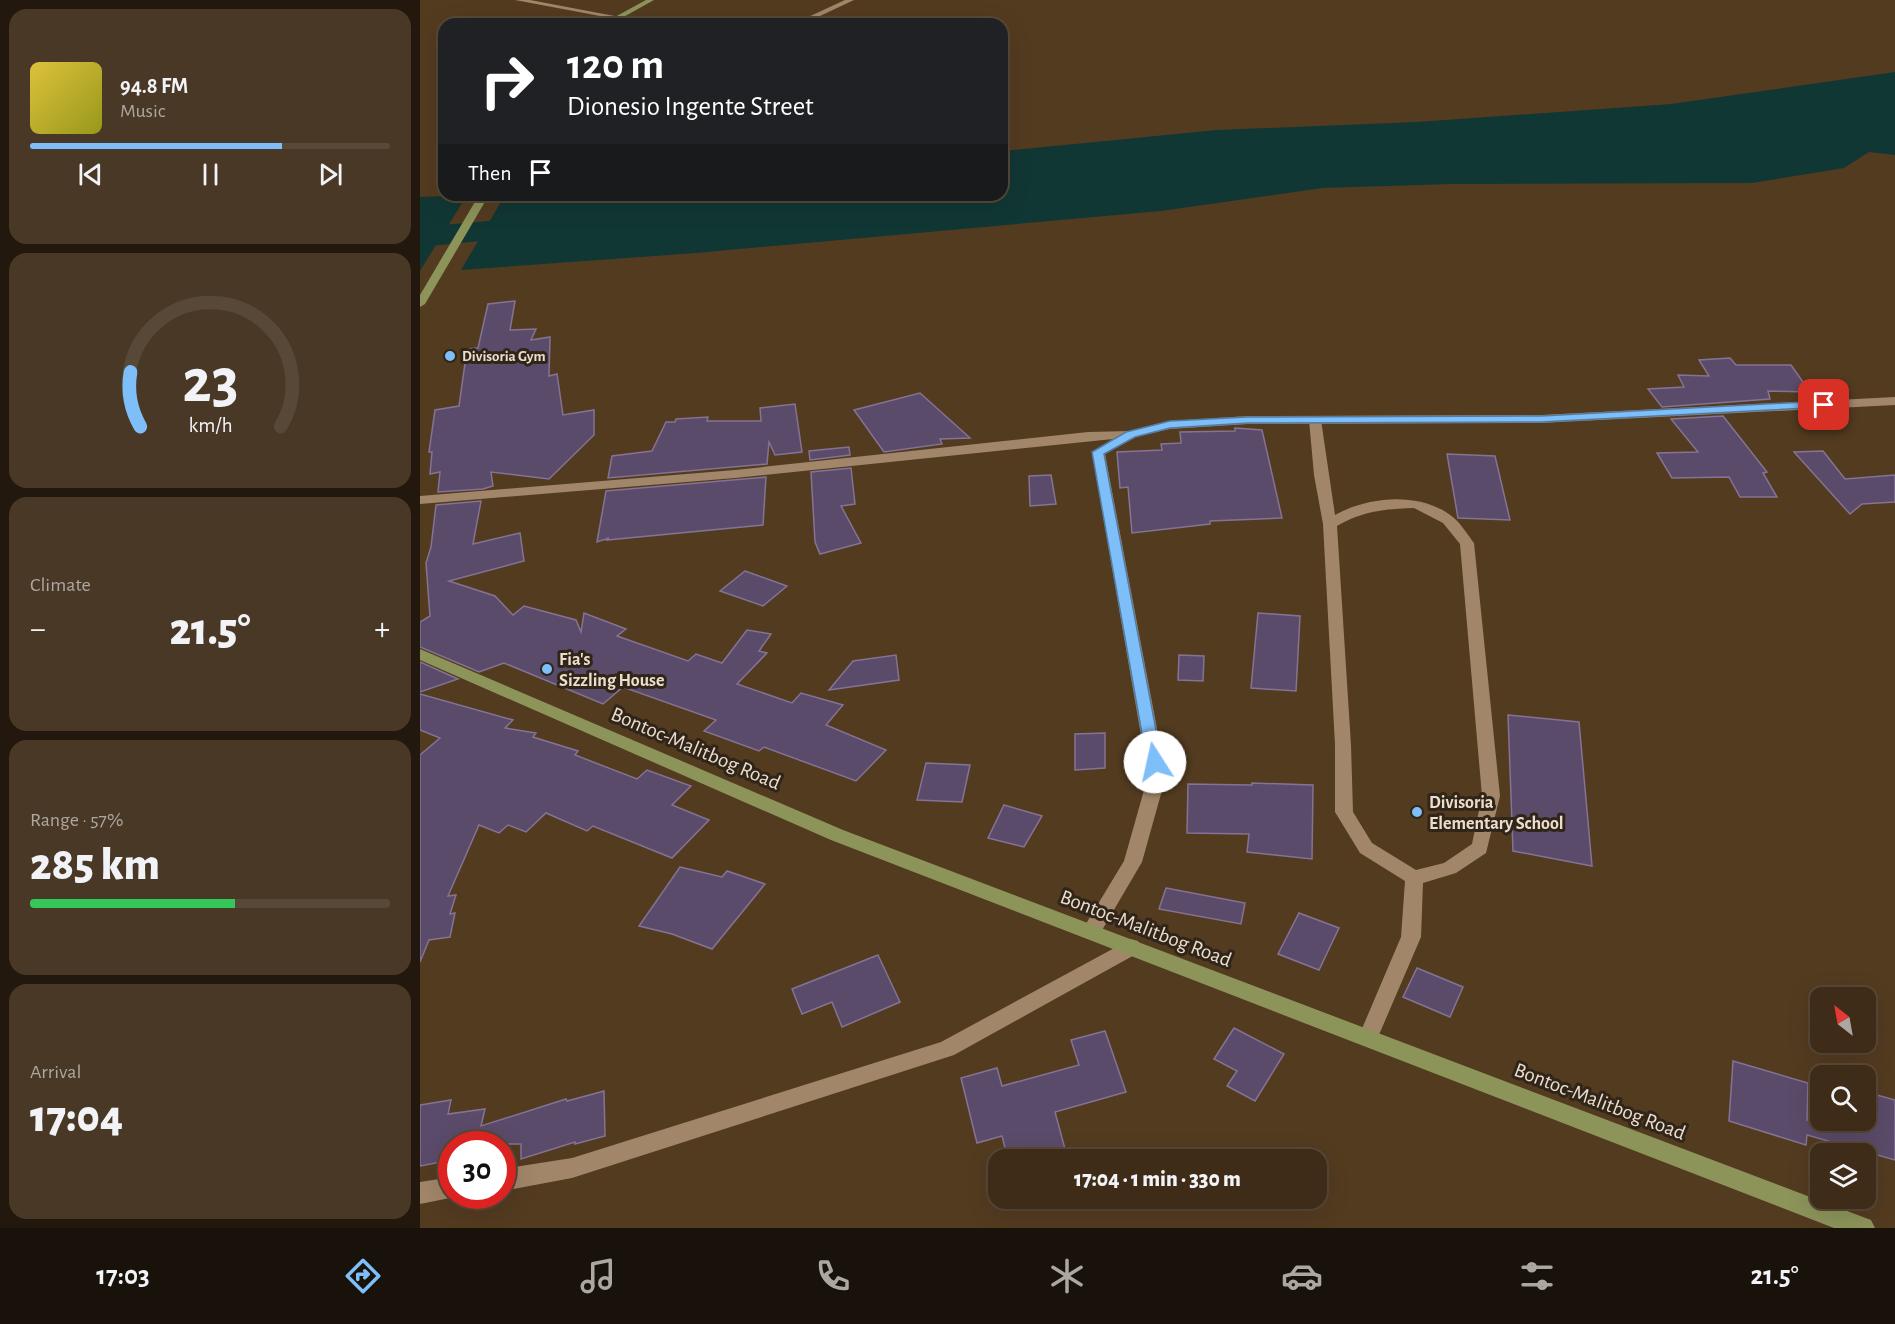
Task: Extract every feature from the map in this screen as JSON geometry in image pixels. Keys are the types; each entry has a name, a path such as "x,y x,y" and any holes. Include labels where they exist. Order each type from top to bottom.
{"main road":[{"path":"616,17 651,0"},
{"path":"420,304 480,201"},
{"name":"Bontoc-Malitbog Road","path":"420,654 837,835 1863,1228"}],"street":[{"path":"518,0 616,17"},
{"path":"810,18 851,0"},
{"path":"420,500 735,474 1088,436 1131,434 1170,424 1248,420 1541,419 1895,401"},
{"path":"1315,420 1321,475 1330,524 1343,745 1344,813 1366,848 1414,878 1450,868 1480,848 1491,796 1467,543 1448,520 1416,504 1377,505 1351,512 1330,524"},
{"path":"1091,932 1133,862 1157,776 1098,452 1131,434"},
{"path":"1368,1038 1410,938 1414,878"},
{"path":"516,1178 572,1168 946,1049 1131,948"},
{"path":"420,1193 438,1190"}],"water":[{"path":"1895,72 1895,155 1869,152 1844,168 1752,183 1451,184 1323,188 1161,211 696,253 461,270 501,201 1008,201 1008,150 1217,130 1417,122 1671,104"},
{"path":"438,196 438,201 463,201 420,271 420,197"}],"building":[{"path":"515,301 510,330 536,329 531,340 550,337 549,376 557,374 563,415 594,410 594,435 549,479 491,472 493,486 483,489 438,492 440,472 430,474 432,452 429,452 435,410 459,406 467,349 478,348 488,304"},
{"path":"1730,358 1736,365 1791,365 1810,392 1768,391 1770,399 1662,407 1648,389 1684,387 1678,375 1709,376 1699,360"},
{"path":"920,393 970,438 940,439 942,444 884,452 854,410"},
{"path":"795,404 802,452 775,455 769,442 767,464 608,478 612,456 652,451 666,422 708,417 707,421 761,421 760,408"},
{"path":"1723,416 1767,472 1763,473 1777,497 1740,497 1729,477 1672,478 1657,453 1698,452 1671,419"},
{"path":"1235,428 1262,430 1282,518 1210,521 1210,524 1132,533 1128,487 1120,488 1117,452 1162,450 1161,444 1181,443 1180,432 1235,431"},
{"path":"849,447 850,455 810,460 809,451"},
{"path":"1823,451 1845,479 1895,475 1895,502 1862,504 1850,514 1794,452"},
{"path":"1447,454 1495,456 1510,520 1458,518"},
{"path":"851,468 855,504 841,506 861,543 820,554 815,542 811,472"},
{"path":"1051,475 1056,504 1030,506 1029,476"},
{"path":"766,477 763,525 607,540 609,538 597,542 606,491"},
{"path":"481,501 473,544 520,533 524,561 449,581 495,596 513,615 524,606 576,620 581,632 584,613 626,629 617,636 688,661 696,654 722,663 747,630 771,634 759,651 767,653 737,684 792,703 801,693 843,705 826,725 886,750 856,781 764,747 759,751 704,731 716,720 623,687 603,704 504,663 479,672 420,647 420,622 430,616 426,563 431,547 436,505"},
{"path":"745,571 787,586 763,606 720,591"},
{"path":"1258,613 1300,616 1296,691 1251,688"},
{"path":"896,655 899,680 829,690 853,661"},
{"path":"1179,655 1204,656 1203,681 1178,680"},
{"path":"420,662 458,679 420,692"},
{"path":"420,694 513,720 505,728 536,733 533,737 578,751 575,755 637,779 647,770 691,786 672,805 709,820 672,858 593,826 587,831 546,813 526,832 508,825 499,833 479,825 448,896 456,895 450,914 455,913 450,937 429,940 420,962 420,755 440,738 420,730"},
{"path":"1508,715 1579,722 1592,866 1513,851"},
{"path":"1105,733 1105,768 1075,770 1075,734"},
{"path":"926,763 970,765 962,802 917,800"},
{"path":"1252,783 1313,785 1312,859 1247,852 1249,834 1187,833 1188,784 1252,785"},
{"path":"1004,805 1042,816 1024,847 988,838"},
{"path":"680,867 722,877 727,871 765,884 712,949 672,934 639,926"},
{"path":"1166,888 1245,903 1241,924 1159,909"},
{"path":"1299,913 1339,928 1319,970 1278,954"},
{"path":"878,955 900,1002 842,1027 832,1002 802,1014 792,989"},
{"path":"1417,968 1463,987 1450,1017 1403,997"},
{"path":"1234,1028 1284,1054 1255,1101 1227,1086 1237,1071 1214,1059"},
{"path":"1105,1031 1126,1092 1055,1112 1065,1149 1005,1149 1002,1136 977,1143 961,1078 997,1068 1002,1086 1079,1065 1071,1040"},
{"path":"1733,1061 1808,1083 1807,1120 1810,1120 1810,1131 1876,1131 1876,1095 1895,1100 1895,1160 1876,1155 1876,1143 1835,1143 1807,1135 1806,1145 1729,1121"},
{"path":"604,1091 605,1136 575,1144 575,1142 521,1159 521,1144 516,1144 516,1131 438,1131 438,1163 420,1166 420,1105 451,1100 448,1114 485,1109 481,1126 566,1099 567,1101"}],"waterway":[{"path":"420,237 556,225"}],"place":[{"name":"Divisoria Gym","path":"450,356"},
{"name":"Fia's Sizzling House","path":"547,669"},
{"name":"Divisoria Elementary School","path":"1417,812"}],"route":[{"path":"1155,762 1098,452 1131,434 1170,424 1248,420 1541,419 1824,405"}]}
